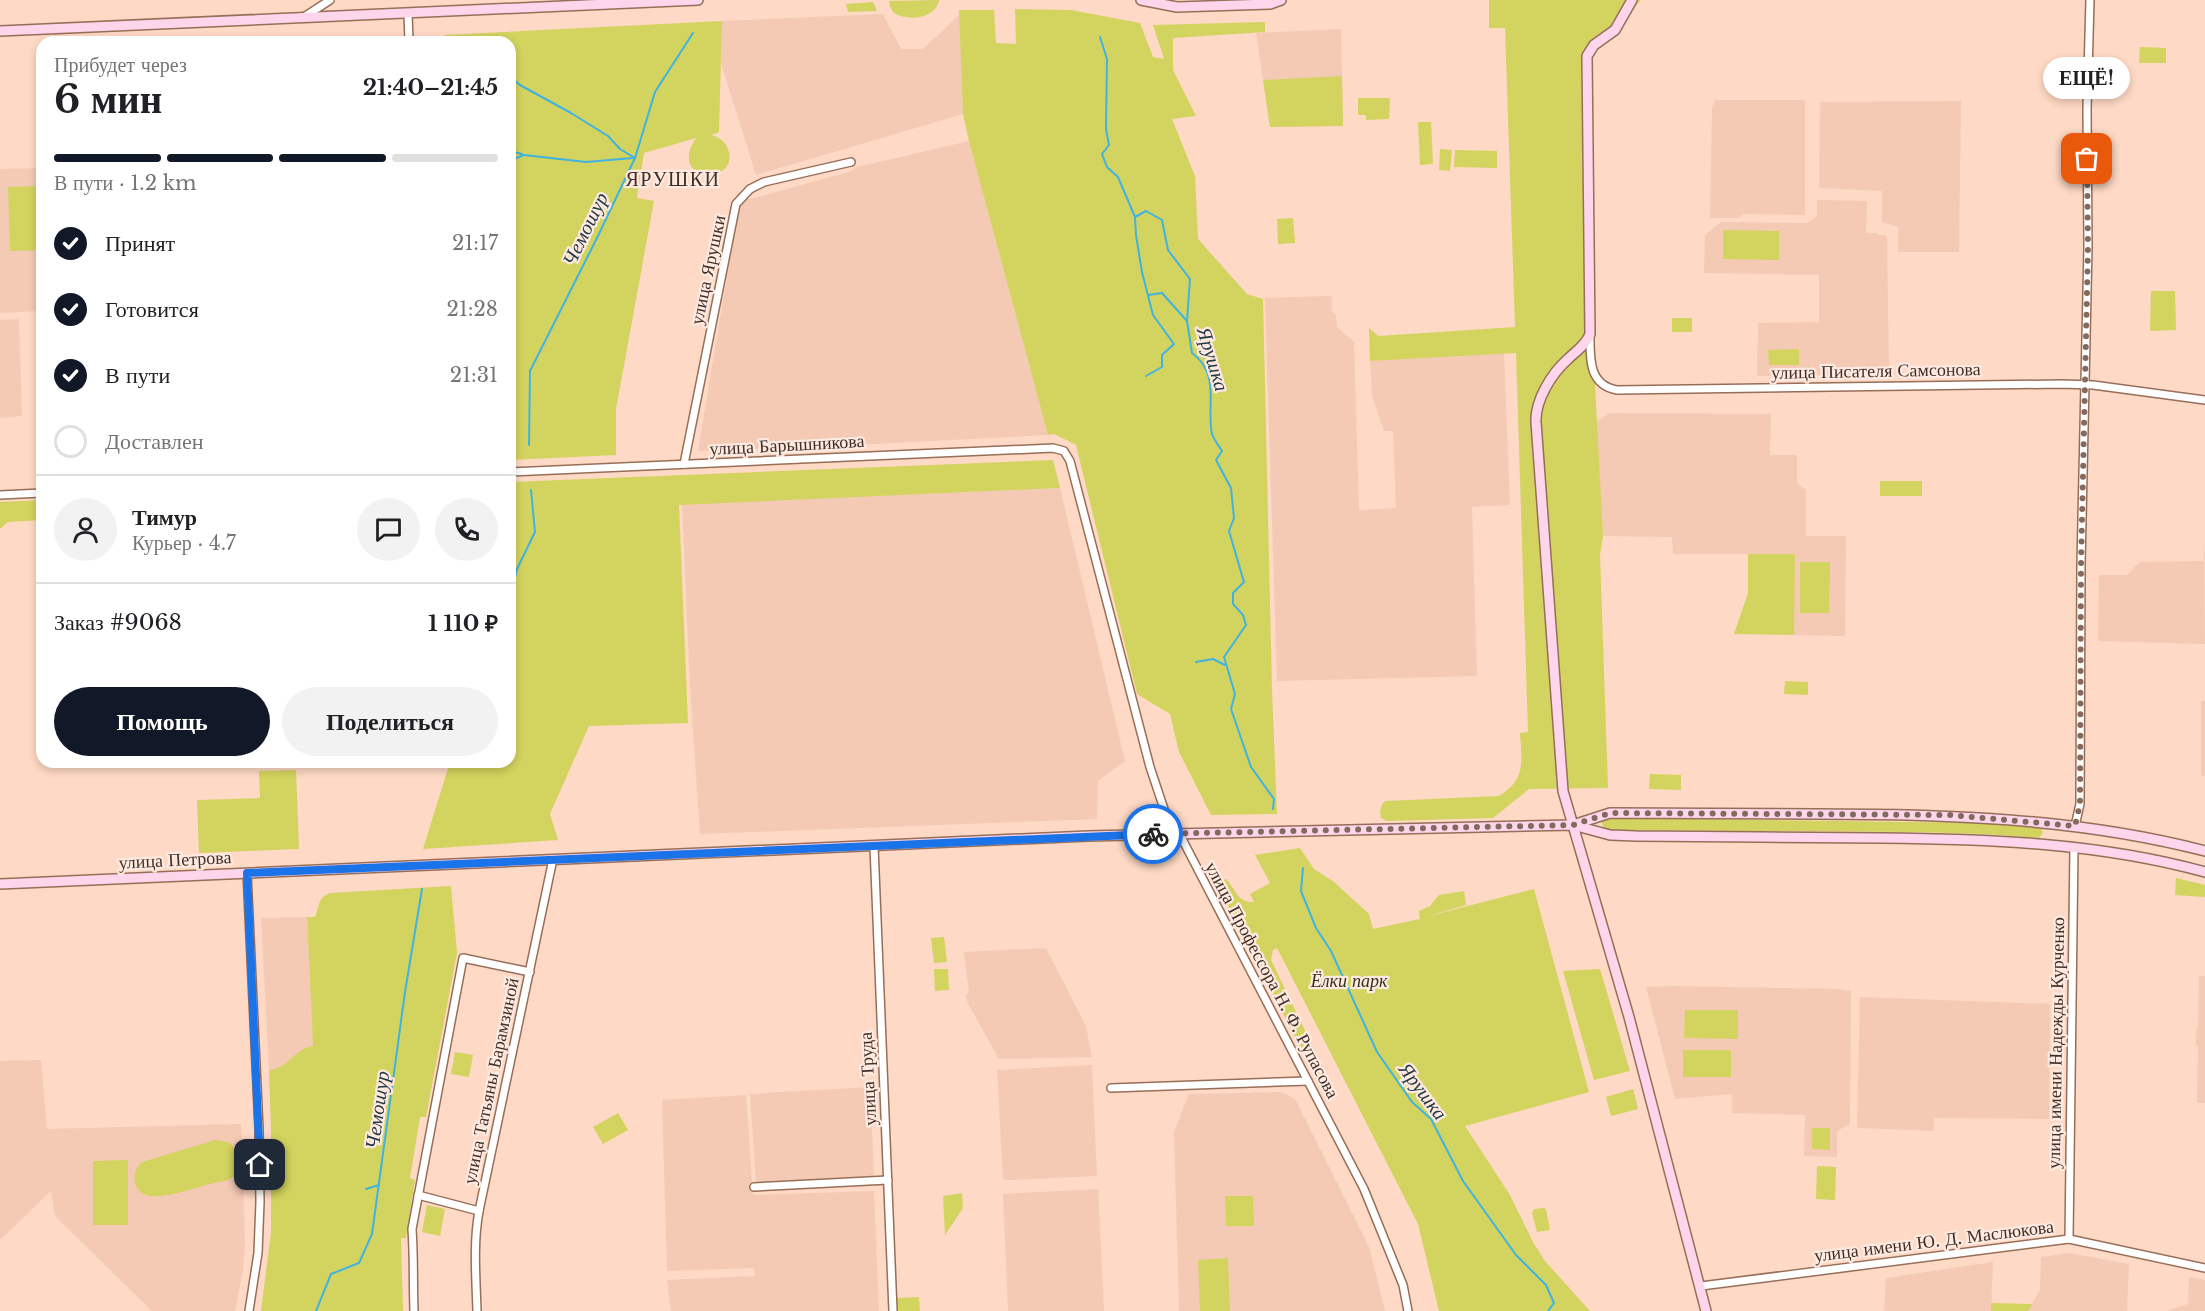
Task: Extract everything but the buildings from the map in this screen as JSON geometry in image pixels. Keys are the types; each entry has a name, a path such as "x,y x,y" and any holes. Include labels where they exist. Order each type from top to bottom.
{"main road":[{"path":"0,31 408,13 556,3 698,0"},
{"path":"1141,0 1177,7 1270,4 1281,0"},
{"path":"1632,0 1615,30 1594,45 1587,56 1590,334 1585,343 1563,363 1553,377 1539,404 1536,417 1563,791 1614,963 1706,1311"},
{"path":"1573,825 1610,813 1949,815 2075,826 2205,851"},
{"path":"1573,825 1610,835 1948,839 2074,847 2175,864 2205,872"},
{"name":"улица Петрова","path":"0,884 1144,834 1573,825"},
{"path":"2074,847 2075,826"}],"street":[{"path":"301,18 330,0"},
{"path":"2075,826 2080,804 2080,576 2088,247 2087,109 2090,0"},
{"path":"408,13 409,36"},
{"name":"улица Ярушки","path":"684,464 736,204 750,189 764,182 851,162"},
{"name":"улица Писателя Самсонова","path":"1590,334 1591,366 1594,374 1606,387 1617,390 2061,384 2205,400"},
{"name":"улица Барышникова","path":"516,472 1053,448 1064,452"},
{"name":"улица Профессора Н. Ф. Рупасова","path":"1064,452 1070,461 1150,767 1165,812 1179,833 1364,1190 1403,1285 1408,1311"},
{"path":"0,495 36,493"},
{"path":"1144,834 1154,827 1165,812"},
{"name":"улица Труда","path":"874,846 893,1311"},
{"name":"улица имени Надежды Курченко","path":"2069,1239 2074,847"},
{"name":"улица Татьяны Барамзиной","path":"477,1311 475,1233 554,859"},
{"path":"247,873 260,1191 258,1253 249,1311"},
{"path":"414,1311 412,1229 463,958 530,972"},
{"path":"1111,1088 1308,1081"},
{"path":"754,1187 888,1180"},
{"path":"418,1195 479,1211"},
{"name":"улица имени Ю. Д. Маслюкова","path":"1701,1286 2069,1239 2205,1268"}],"shaded area":[{"path":"883,14 901,49 923,49 960,14 963,114 756,175 721,63 722,21"},
{"path":"1341,29 1343,126 1270,127 1256,33"},
{"path":"1715,100 1805,100 1805,215 1743,214 1738,218 1710,218 1712,108"},
{"path":"1961,101 1959,252 1898,252 1898,227 1882,222 1882,191 1819,188 1820,102"},
{"path":"969,141 1048,435 698,451 738,210 746,200 849,172 857,167"},
{"path":"36,168 36,311 0,313 0,169"},
{"path":"1817,200 1867,201 1866,233 1878,233 1887,238 1889,374 1757,376 1758,323 1819,322 1819,275 1704,273 1705,235 1718,224 1722,222 1807,223 1817,216"},
{"path":"1332,296 1332,311 1336,315 1337,327 1354,342 1359,510 1396,508 1393,431 1384,431 1372,396 1370,361 1504,353 1510,505 1472,507 1477,676 1277,681 1265,298"},
{"path":"19,319 22,416 0,418 0,320"},
{"path":"1610,413 1771,414 1770,455 1797,455 1797,483 1806,490 1806,536 1846,536 1845,636 1794,635 1794,554 1673,554 1672,537 1603,536 1596,422"},
{"path":"1060,488 1125,761 1098,781 1097,819 700,834 690,686 682,504"},
{"path":"2204,544 2205,644 2098,641 2099,575 2127,575 2140,562 2203,561"},
{"path":"2201,701 2205,701 2205,776 2201,775"},
{"path":"307,917 313,1046 277,1070 269,1070 261,918"},
{"path":"1046,948 1086,1026 1092,1057 999,1059 967,1002 966,994 969,993 964,952"},
{"path":"2199,976 2205,976 2205,1103 2197,1103 2196,1029 2198,1028"},
{"path":"1646,987 1851,991 1850,1124 1837,1131 1837,1157 1804,1156 1805,1115 1732,1113 1732,1094 1675,1099"},
{"path":"1860,997 2050,1004 2049,1119 1934,1118 1934,1131 1857,1128"},
{"path":"41,1060 47,1129 241,1124 245,1242 243,1270 235,1311 152,1311 55,1216 51,1191 0,1240 0,1061"},
{"path":"1092,1065 1097,1176 1003,1179 997,1070"},
{"path":"870,1087 874,1177 756,1183 750,1094"},
{"path":"1281,1092 1295,1099 1369,1247 1385,1311 1179,1311 1174,1132 1189,1094"},
{"path":"746,1095 753,1195 874,1191 879,1311 671,1311 667,1280 755,1276 754,1268 667,1271 662,1100"},
{"path":"1098,1189 1104,1311 1008,1311 1003,1194"},
{"path":"2069,1253 2129,1264 2127,1311 2028,1311 2040,1290 2041,1257"},
{"path":"1993,1262 1991,1311 1884,1311 1886,1278"},
{"path":"2189,1277 2205,1280 2205,1311 2166,1311 2188,1304"}],"green space":[{"path":"939,0 933,11 914,18 894,13 889,1"},
{"path":"1489,0 1641,0 1590,55 1594,366 1603,536 1600,555 1608,788 1529,789 1493,818 1387,821 1381,818 1380,812 1382,804 1386,801 1499,796 1508,790 1518,776 1521,761 1520,733 1528,732 1516,353 1370,361 1369,328 1378,336 1515,327 1505,28 1489,28"},
{"path":"873,2 877,11 848,12 846,4"},
{"path":"1015,9 1071,10 1140,23 1153,57 1164,59 1153,25 1265,22 1265,32 1173,38 1173,70 1196,116 1172,119 1195,176 1198,239 1247,294 1263,299 1277,814 1211,815 1179,752 1170,714 1137,694 1076,445 1054,434 1048,435 963,114 959,10 994,10 996,43 1016,44"},
{"path":"722,21 719,132 711,135 719,138 725,144 729,161 724,169 716,174 696,171 690,164 689,153 696,138 644,153 637,198 654,201 616,409 616,455 516,460 516,36 445,35"},
{"path":"2140,47 2166,48 2166,63 2139,63"},
{"path":"1342,76 1343,126 1270,127 1263,80"},
{"path":"1358,98 1390,98 1389,119 1366,120 1366,115 1358,115"},
{"path":"1418,122 1431,122 1433,164 1420,165"},
{"path":"1440,149 1452,150 1450,171 1439,170"},
{"path":"1455,150 1497,151 1497,168 1454,167"},
{"path":"36,186 36,250 10,251 8,187"},
{"path":"1293,218 1295,243 1278,244 1277,219"},
{"path":"1723,230 1779,231 1779,260 1723,259"},
{"path":"2151,291 2175,291 2176,330 2150,331"},
{"path":"1672,318 1692,318 1692,332 1672,332"},
{"path":"1799,349 1799,365 1769,365 1768,350"},
{"path":"1053,460 1060,488 679,505 688,723 589,726 550,814 558,840 423,849 448,768 516,768 516,482"},
{"path":"1880,481 1922,481 1922,496 1880,496"},
{"path":"36,500 36,520 8,522 0,529 0,502"},
{"path":"1748,554 1795,554 1794,635 1734,634 1748,593"},
{"path":"1800,562 1830,562 1829,613 1800,613"},
{"path":"1785,681 1808,682 1808,695 1784,694"},
{"path":"296,770 299,849 199,853 197,800 260,798 259,771"},
{"path":"1650,774 1681,775 1681,790 1649,789"},
{"path":"1604,818 1986,823 2039,827 2042,828 2043,833 2039,838 1916,832 1604,830 1602,823"},
{"name":"Ёлки парк","path":"1300,848 1314,869 1334,882 1369,914 1373,929 1420,919 1419,911 1430,906 1439,895 1464,891 1466,905 1425,917 1534,889 1589,1092 1465,1126 1510,1195 1545,1261 1590,1311 1439,1311 1418,1224 1277,948 1273,950 1271,960 1327,1076 1322,1082 1316,1078 1221,892 1220,881 1226,879 1240,898 1254,902 1250,894 1270,883 1255,855"},
{"path":"2176,878 2205,885 2205,897 2175,895"},
{"path":"451,886 457,953 426,1117 420,1117 410,1178 415,1180 406,1238 401,1238 403,1311 261,1311 271,1232 269,1070 276,1069 301,1050 313,1046 307,917 315,917 321,900 330,893"},
{"path":"944,937 947,962 934,963 931,938"},
{"path":"934,969 948,969 949,990 935,991"},
{"path":"1600,969 1630,1071 1594,1080 1563,971"},
{"path":"1685,1010 1738,1010 1738,1039 1684,1038"},
{"path":"1683,1050 1731,1050 1731,1077 1683,1077"},
{"path":"455,1052 473,1055 469,1077 451,1074"},
{"path":"1633,1089 1638,1109 1611,1116 1606,1097"},
{"path":"618,1113 628,1130 603,1144 593,1127"},
{"path":"1812,1128 1830,1128 1830,1150 1812,1149"},
{"path":"215,1140 228,1142 238,1156 237,1172 228,1180 158,1196 145,1194 137,1187 136,1171 142,1162"},
{"path":"128,1160 128,1225 93,1225 93,1161"},
{"path":"1817,1166 1836,1167 1835,1200 1816,1199"},
{"path":"962,1193 963,1208 945,1235 943,1196"},
{"path":"1225,1196 1253,1196 1254,1226 1226,1226"},
{"path":"427,1205 445,1209 440,1236 422,1232"},
{"path":"1544,1208 1550,1230 1537,1232 1532,1213 1534,1209"},
{"path":"1228,1258 1230,1311 1200,1311 1198,1260"},
{"path":"919,1297 920,1311 897,1311 896,1298"},
{"path":"1991,1303 2032,1304 2028,1311 1991,1311"}],"waterway":[{"name":"Чемошур","path":"529,445 530,371 635,158 655,92 693,33"},
{"name":"Ярушка","path":"1100,37 1107,59 1106,129 1109,145 1102,154 1107,167 1118,177 1135,217 1146,211 1162,220 1168,250 1190,279 1187,321 1192,353 1207,370 1211,391 1212,434 1222,451 1216,460 1231,488 1234,518 1229,531 1244,582 1233,593 1233,604 1243,615 1246,625 1224,657 1235,694 1231,709 1251,767 1274,799 1273,809"},
{"path":"516,82 608,136 620,149 635,158"},
{"path":"516,152 522,154"},
{"path":"516,158 524,155 586,162 633,158"},
{"path":"1135,218 1142,272 1153,315 1174,344 1162,355 1162,367 1146,376"},
{"path":"1148,295 1162,293 1187,321"},
{"name":"Чемошур","path":"516,573 535,532 531,490"},
{"path":"1196,662 1213,659 1225,665"},
{"name":"Ярушка","path":"1303,868 1301,891 1316,928 1331,951 1377,1052 1412,1102 1431,1119 1463,1181 1516,1255 1546,1285 1554,1303 1548,1311"},
{"name":"Чемошур","path":"316,1311 331,1274 359,1263 372,1234 405,992 422,889"},
{"path":"366,1189 379,1185"}],"way so far":[{"path":"1153,834 1573,825 1610,813 1949,815 2075,826 2080,804 2081,565 2088,247 2087,159"}],"place":[{"name":"ЕЩЁ!","path":"2087,159"}],"district":[{"name":"ЯРУШКИ","path":"673,179"}],"route":[{"path":"260,1165 247,873 1153,834"}]}
